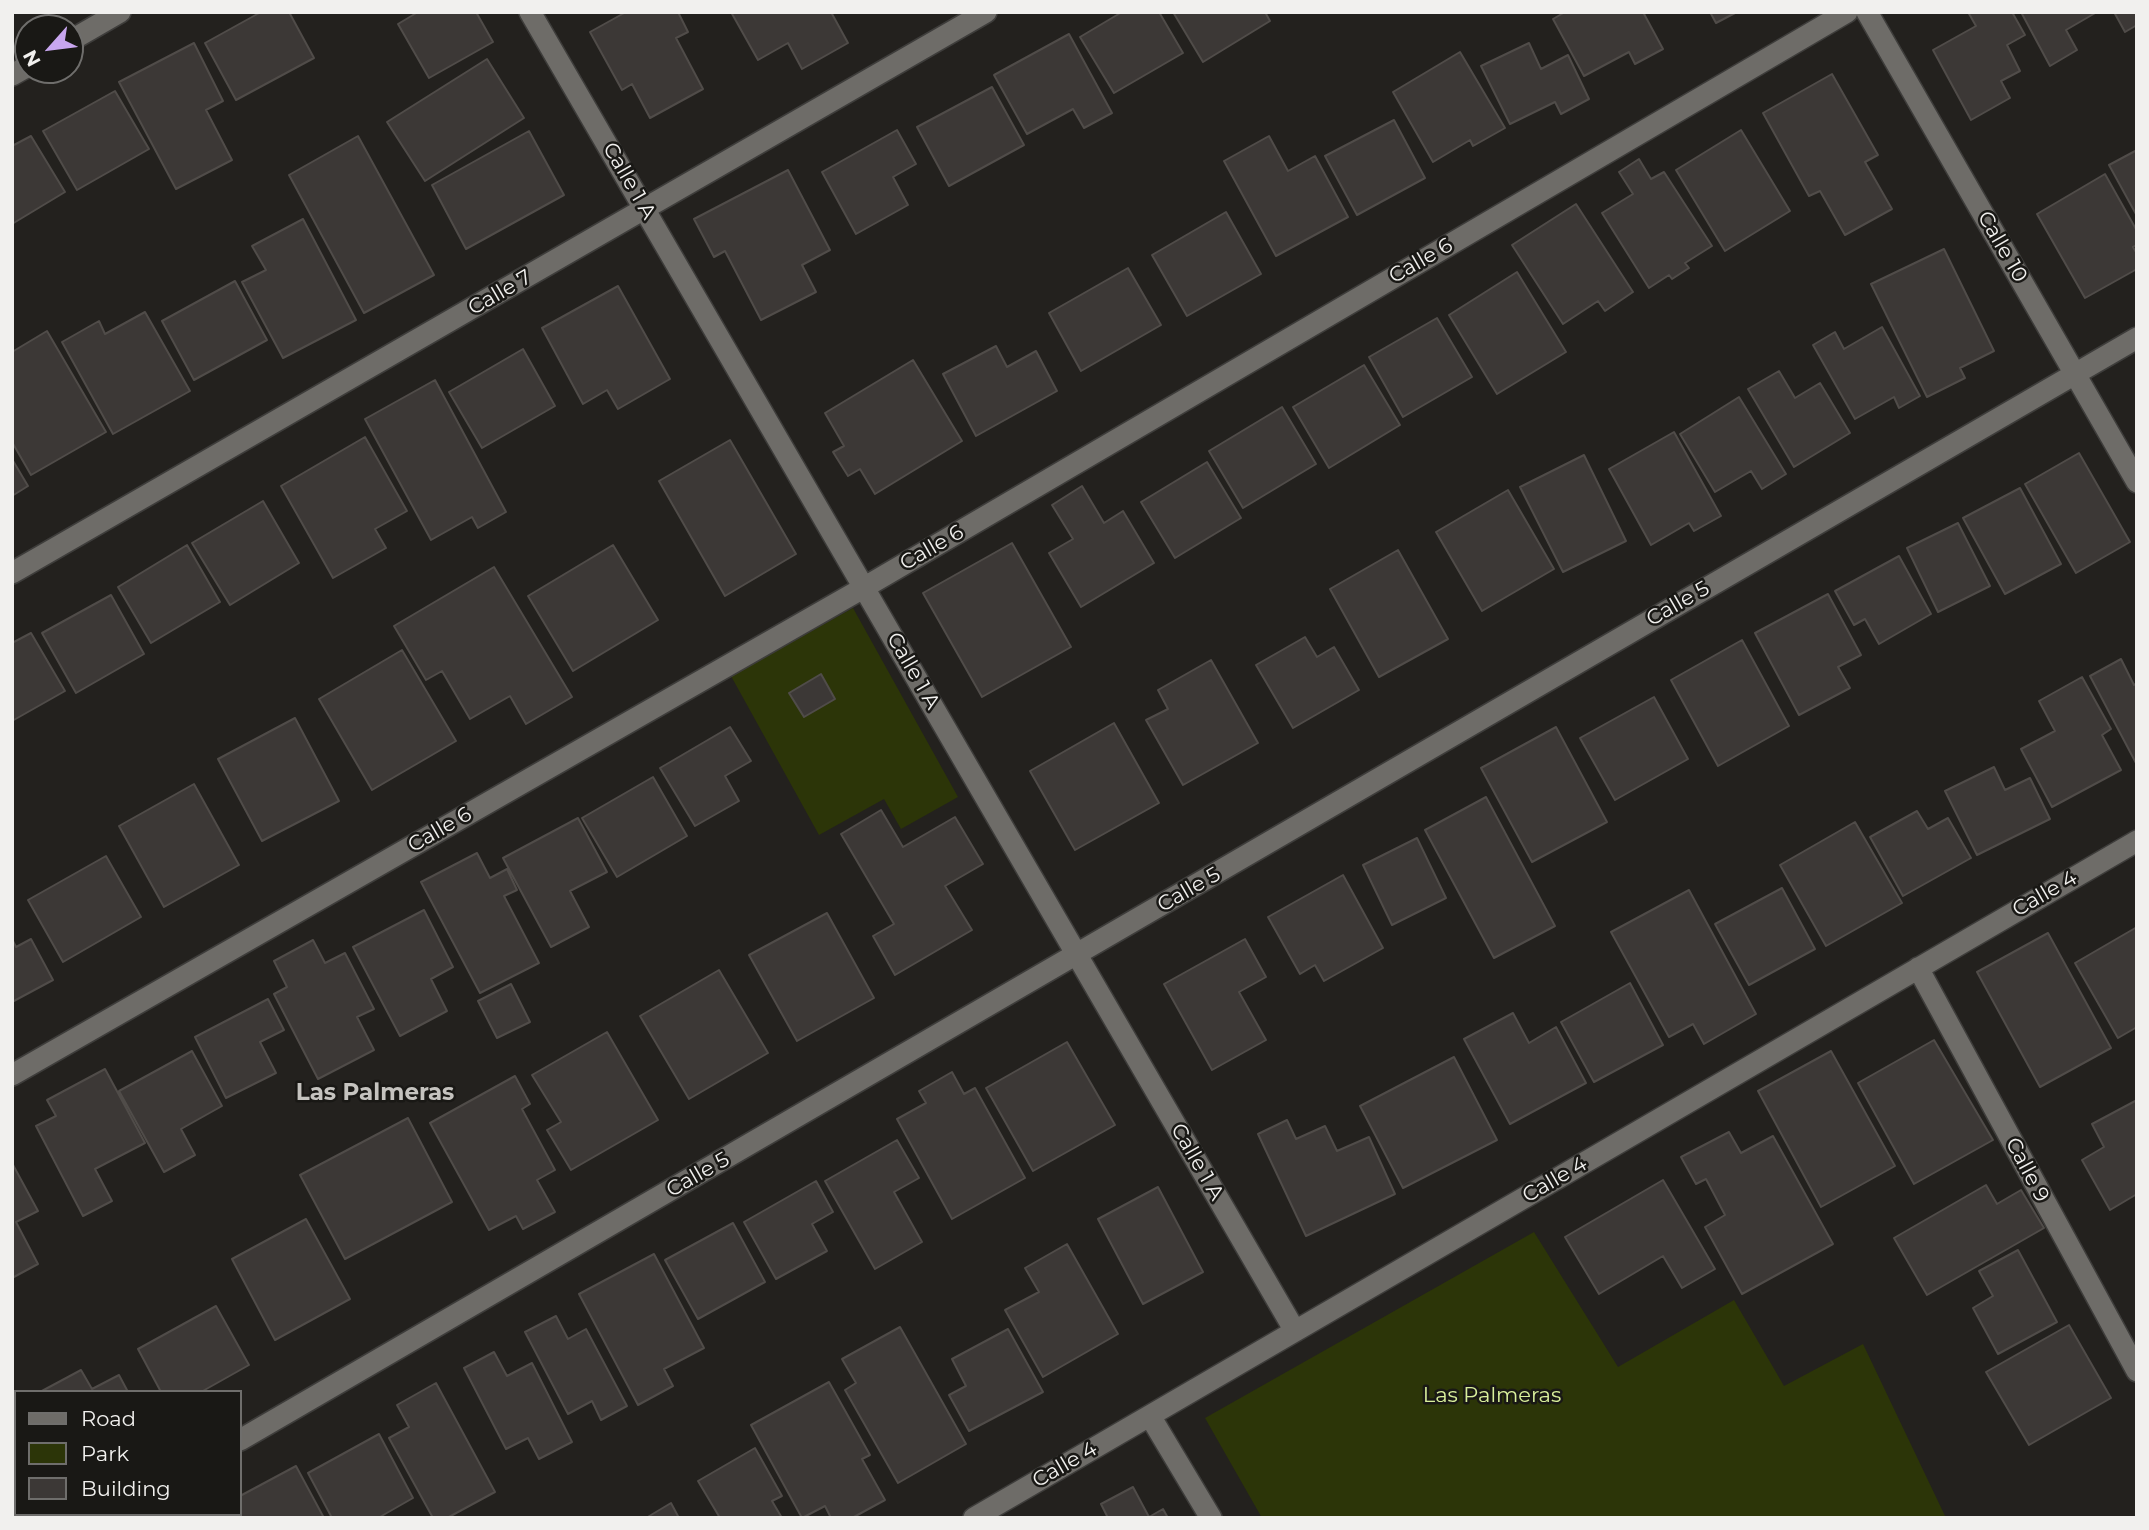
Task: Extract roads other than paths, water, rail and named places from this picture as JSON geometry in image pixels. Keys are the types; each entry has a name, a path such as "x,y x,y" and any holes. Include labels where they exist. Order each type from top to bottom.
{"street":[{"path":"84,33 120,12"},
{"name":"Calle 1 A","path":"530,12 1295,1331"},
{"name":"Calle 7","path":"12,573 986,12"},
{"name":"Calle 6","path":"12,1075 865,587 1847,12"},
{"name":"Calle 10","path":"1867,12 2137,482"},
{"name":"Calle 5","path":"242,1439 2137,338"},
{"name":"Calle 4","path":"974,1518 2137,841"},
{"name":"Calle 9","path":"1918,968 2137,1371"},
{"path":"1150,1416 1211,1518"}],"district":[{"name":"Las Palmeras","path":"375,1093"}]}
